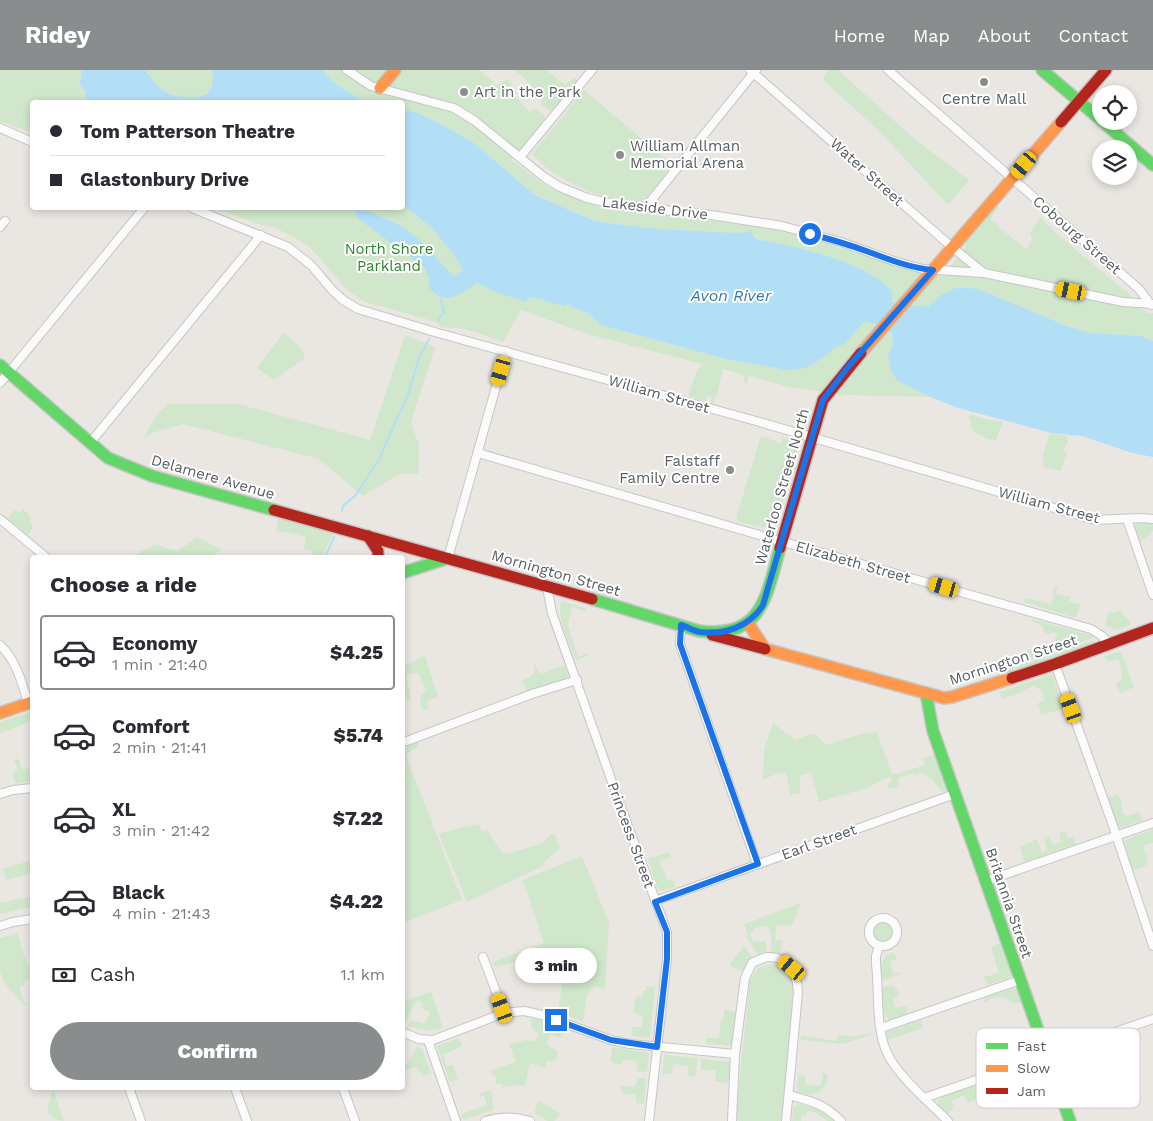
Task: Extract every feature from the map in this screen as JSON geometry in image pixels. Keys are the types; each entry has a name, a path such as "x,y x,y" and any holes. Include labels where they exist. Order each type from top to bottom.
{"street":[{"name":"Lakeside Drive","path":"347,70 364,82 380,88 454,108 475,121 544,178 587,198 617,205 711,215 782,226 841,242 923,269 984,273 1122,302 1152,305"},
{"path":"380,88 395,70"},
{"path":"520,157 592,70"},
{"name":"Cobourg Street","path":"888,70 1139,289 1152,305"},
{"path":"1042,70 1092,112"},
{"path":"933,270 1106,70"},
{"path":"645,208 754,71"},
{"name":"Water Street","path":"754,71 953,248 984,273"},
{"path":"0,128 30,141"},
{"path":"1112,130 1153,165"},
{"path":"0,383 4,369 142,210"},
{"name":"William Street","path":"197,210 261,235 298,253 311,264 332,290 343,300 358,309 1095,520 1153,519"},
{"path":"90,443 261,235"},
{"name":"Waterloo Street North","path":"748,623 763,605 823,400 933,270"},
{"path":"405,572 448,558 506,351"},
{"name":"Delamere Avenue","path":"4,369 109,458 152,476 448,558"},
{"name":"Elizabeth Street","path":"478,453 1091,629 1102,636 1109,644"},
{"path":"0,519 43,555"},
{"path":"1127,519 1153,595"},
{"path":"368,536 378,551 378,555"},
{"path":"387,555 389,542"},
{"name":"Mornington Street","path":"448,558 701,632 938,697 952,697 1055,664 1153,628"},
{"name":"Princess Street","path":"547,587 552,613 667,932 667,959 649,1121"},
{"path":"748,623 765,649"},
{"name":"Mornington Street","path":"701,632 727,631 748,623"},
{"path":"681,625 680,644 758,864"},
{"path":"0,645 13,661 30,702 0,713"},
{"path":"1055,664 1153,946"},
{"path":"407,741 526,696 577,680"},
{"name":"Britannia Street","path":"926,693 933,731 1037,1028"},
{"path":"0,794 30,788"},
{"name":"Earl Street","path":"655,902 955,794"},
{"path":"986,881 1153,823"},
{"path":"0,926 30,919"},
{"path":"879,946 876,964 884,1047 896,1067 948,1121"},
{"path":"483,957 504,1014"},
{"path":"732,1121 735,1054 745,978 752,963 767,957 782,960 794,970 797,979 798,992 786,1121"},
{"path":"881,1028 1020,980"},
{"path":"405,1034 428,1040 504,1014 524,1011 542,1014 611,1040 657,1047 735,1054"},
{"path":"1126,1028 1153,1019"},
{"path":"428,1040 456,1121"},
{"path":"924,1098 976,1080"},
{"path":"130,1090 141,1121"},
{"path":"236,1090 247,1121"},
{"path":"344,1090 355,1121"},
{"path":"789,1095 816,1102 828,1108 841,1121"},
{"name":"Britannia Street","path":"1065,1108 1070,1121"},
{"path":"484,1121 497,1117 516,1117 530,1121"}],"green space":[{"path":"0,70 82,70 80,83 86,93 84,100 30,100 30,132 0,121"},
{"path":"145,70 212,70 213,78 207,94 197,98 190,98 167,93 153,81"},
{"path":"322,70 480,70 497,85 508,79 512,85 508,89 530,112 535,108 544,115 545,121 512,160 536,179 556,191 600,206 630,212 780,228 901,268 942,276 966,247 964,246 966,241 997,206 999,207 990,219 1026,249 1032,240 1030,233 1040,217 1058,235 1126,290 1131,296 1129,299 1148,313 1153,313 1153,341 1141,336 1092,333 1067,326 981,290 936,299 928,307 892,302 884,283 853,266 820,254 761,239 745,231 738,233 658,229 592,220 535,195 474,143 437,122 412,111 405,110 405,100 360,100 332,81"},
{"path":"517,70 546,70 565,85 574,78 578,81 555,109 550,111 540,103 543,98 520,74 516,76"},
{"path":"827,70 838,70 917,141 969,180 948,205 879,131 823,80"},
{"path":"584,90 673,165 642,203 619,200 584,189 547,169 532,154"},
{"name":"North Shore Parkland","path":"405,207 419,216 450,248 463,271 529,297 540,300 542,297 568,303 570,307 588,313 601,325 726,359 786,370 797,370 828,354 837,346 844,345 864,322 885,328 892,335 892,347 888,355 898,381 930,397 845,395 789,387 749,376 746,385 742,374 723,369 718,391 713,403 710,403 712,397 708,396 706,401 688,396 696,373 702,364 591,335 521,310 503,342 458,328 443,328 436,322 365,302 348,291 309,246 276,228 258,224 220,210 405,210"},
{"path":"284,332 302,349 305,358 274,380 257,368"},
{"path":"405,335 435,347 411,422 419,445 418,474 399,474 363,496 319,459 183,424 144,437 158,413 168,404 238,404 370,440"},
{"path":"970,414 1003,422 996,440 987,439 973,431 969,417"},
{"path":"1049,433 1067,436 1068,443 1063,450 1067,452 1061,471 1043,467 1043,456"},
{"path":"761,436 781,443 783,437 799,442 775,530 740,522 736,518"},
{"path":"23,509 31,517 30,522 33,528 28,535 8,519 14,510 20,512"},
{"path":"281,516 334,531 323,555 310,555 313,552 304,549 306,537 276,531 278,519"},
{"path":"1140,522 1153,523 1153,531 1139,544 1135,525"},
{"path":"197,537 223,550 212,555 135,555 155,544 177,551"},
{"path":"1055,586 1058,587 1056,594 1070,597 1069,602 1080,604 1076,618 1037,605 1024,603 1025,598 1051,604"},
{"path":"562,601 586,608 585,611 572,607 568,625 578,657 587,654 588,656 576,660 560,614"},
{"path":"1121,610 1126,619 1129,619 1130,625 1118,630 1105,626 1109,611 1111,613"},
{"path":"1032,619 1090,635 1093,638 1001,670 1001,665 1004,662 1039,645 1042,650 1057,644 1055,632 1046,634 1042,626 1032,621"},
{"path":"1094,640 1092,644 1002,676 1001,672"},
{"path":"1121,651 1134,687 1121,693 1115,684 1122,680 1121,666 1118,660 1107,661 1105,656"},
{"path":"425,656 438,697 427,700 428,709 422,709 420,696 426,691 418,673 406,675 411,699 405,700 405,665"},
{"path":"535,664 540,674 565,665 568,677 559,682 527,692 522,680 529,678 535,672 533,665"},
{"path":"1052,674 1064,709 1041,715 1038,703 1045,700 1041,690 1034,686 1002,699 999,692"},
{"path":"30,712 30,722 0,733 0,722"},
{"path":"773,723 795,740 814,733 826,745 861,734 877,732 892,775 922,766 925,764 923,758 936,754 947,786 945,791 942,792 932,779 923,773 915,775 913,773 898,778 899,787 889,789 888,784 892,782 890,776 867,788 819,802 811,772 800,776 800,793 790,795 786,772 763,780 764,749"},
{"path":"417,741 419,747 412,750 406,756 462,900 405,922 405,746"},
{"path":"19,759 22,769 27,768 30,771 30,781 15,784 12,772 18,770 14,760"},
{"path":"1118,794 1122,804 1122,813 1127,816 1139,812 1142,820 1118,827 1108,798"},
{"path":"479,824 482,832 487,830 502,852 506,854 541,844 551,834 555,834 560,848 545,861 543,866 467,902 439,834"},
{"path":"1153,829 1153,843 1143,846 1148,862 1145,866 1133,870 1123,841"},
{"path":"1065,831 1068,839 1074,837 1076,844 1024,862 1020,847 1037,839 1042,853 1047,849 1044,838 1049,836 1053,845 1061,842 1059,833"},
{"path":"669,852 671,858 660,861 667,880 672,879 675,887 660,891 656,885 648,859"},
{"path":"582,856 609,923 605,989 594,986 587,995 583,1022 558,1011 563,980 554,977 555,967 533,964 528,959 495,967 493,962 544,943 523,880"},
{"path":"30,861 30,874 6,880 3,869"},
{"path":"30,897 30,907 0,914 0,903"},
{"path":"801,903 792,925 776,926 775,940 783,941 780,953 771,953 771,936 768,926 754,928 755,930 750,933 753,942 765,940 767,953 758,956 746,936 748,934 744,924"},
{"path":"883,920 888,921 894,927 894,937 888,943 883,944 878,943 872,937 871,932 872,927 878,921"},
{"path":"17,933 30,972 30,979 19,988 25,1004 29,1005 22,1005 21,1001 4,983 0,971 0,938"},
{"path":"1002,943 1012,974 1010,977 988,985 983,977 999,973 991,947"},
{"path":"744,946 753,958 742,971 729,965"},
{"path":"894,952 897,959 890,961 893,974 900,972 886,980 882,979 882,962 886,956"},
{"path":"772,964 784,967 791,973 795,988 783,1115 781,1121 738,1121 736,1116 737,1104 750,980 758,968"},
{"path":"893,985 900,994 893,999 895,1008 906,1006 908,1013 889,1020 884,1013 882,987"},
{"path":"646,986 655,987 650,1038 631,1036 633,1027 642,1027 643,1017 633,1012 636,996 642,997 643,991 646,991"},
{"path":"1014,988 1019,991 1023,1002 1012,1003 1007,998 1001,997 984,1002 983,998"},
{"path":"431,992 443,1028 426,1030 408,1026 412,1020 424,1024 431,1013 421,1008 423,1003 417,1000 405,1022 405,1000"},
{"path":"724,1010 735,1012 732,1046 706,1043 706,1038 719,1038"},
{"path":"532,1019 548,1022 564,1029 561,1038 550,1035 546,1044 558,1052 555,1061 547,1061 545,1068 530,1063 525,1086 502,1087 502,1084 496,1084 496,1077 489,1071 516,1062 509,1044 526,1040 536,1041 538,1032 531,1027"},
{"path":"921,1020 923,1028 887,1040 887,1032"},
{"path":"876,1033 843,1044 801,1040 801,1036 836,1041 837,1036 846,1035 848,1037"},
{"path":"459,1038 462,1046 443,1055 447,1066 453,1065 458,1079 450,1082 437,1046"},
{"path":"417,1046 423,1051 431,1074 423,1076 416,1067 405,1070 405,1063 407,1064"},
{"path":"612,1047 649,1053 647,1072 637,1071 637,1061 623,1059 621,1065 613,1063 611,1060"},
{"path":"664,1055 698,1058 695,1077 688,1076 688,1066 673,1064 672,1074 662,1074"},
{"path":"701,1059 730,1062 728,1083 715,1081 716,1071 701,1069"},
{"path":"823,1073 828,1075 822,1090 813,1094 797,1092 798,1075 805,1076 806,1085 820,1086"},
{"path":"638,1078 646,1078 644,1104 636,1103 636,1095 621,1093 621,1086 635,1087"},
{"path":"975,1085 976,1087 976,1098 968,1103 964,1095 952,1101 954,1108 946,1115 939,1107 938,1101 943,1095"},
{"path":"53,1090 64,1121 51,1117 48,1105"},
{"path":"491,1090 494,1110 463,1120 461,1114 487,1105 484,1096 480,1097 479,1094"},
{"path":"538,1100 560,1114 554,1121 547,1121 534,1113"},
{"path":"800,1104 820,1110 834,1121 827,1121 817,1113 807,1111 806,1116 803,1115 801,1117 801,1121 792,1121 794,1106"}],"water":[{"path":"82,70 145,70 156,84 167,93 197,98 207,94 210,90 213,78 212,70 322,70 332,81 360,100 84,100 86,93 80,83"},
{"name":"Avon River","path":"405,110 412,111 437,122 474,143 535,195 592,220 658,229 738,233 750,231 757,239 810,251 848,263 865,271 880,280 892,291 892,302 928,307 946,292 958,288 981,290 1067,326 1092,333 1141,336 1153,341 1153,457 1132,453 1082,436 1051,433 955,407 930,397 898,381 892,372 888,355 892,347 892,335 879,325 864,322 844,345 837,346 810,366 797,370 786,370 726,359 601,325 588,313 570,307 568,303 565,306 544,301 542,297 540,300 529,297 526,302 493,291 477,283 453,297 442,297 429,288 429,278 425,268 357,218 355,210 366,210 404,228 424,244 454,277 463,270 451,251 437,234 405,207"}],"waterway":[{"path":"438,321 444,312 441,300"},
{"path":"342,511 343,506 355,496 378,461 409,392 419,358 429,339"},
{"path":"326,555 334,537"}],"traffic: fast":[{"path":"1042,70 1092,112"},
{"path":"1112,130 1153,165"},
{"path":"0,365 108,458 152,476 274,510"},
{"path":"592,599 699,631 720,632 737,628 749,621 765,597 780,548"},
{"path":"405,572 448,558"},
{"path":"926,693 933,731 1037,1028"},
{"path":"1065,1108 1070,1121"}],"traffic: slow":[{"path":"380,88 395,70"},
{"path":"861,353 1061,122"},
{"path":"748,623 765,649 944,698 1012,678"},
{"path":"0,713 30,703"}],"traffic: jam":[{"path":"1061,122 1106,70"},
{"path":"780,548 823,400 861,353"},
{"path":"274,510 592,599"},
{"path":"368,536 378,551 378,555"},
{"path":"1012,678 1153,628"},
{"path":"712,635 765,649"}],"place":[{"name":"Centre Mall","path":"984,82"},
{"name":"Art in the Park","path":"464,92"},
{"name":"William Allman Memorial Arena","path":"620,155"},
{"name":"Falstaff Family Centre","path":"730,470"}],"route":[{"path":"556,1020 611,1040 657,1047 667,959 667,932 655,902 758,864 680,644 681,625 701,632 727,631 748,623 758,613 763,605 823,400 848,367 933,270 894,261 841,242 810,234"}]}
